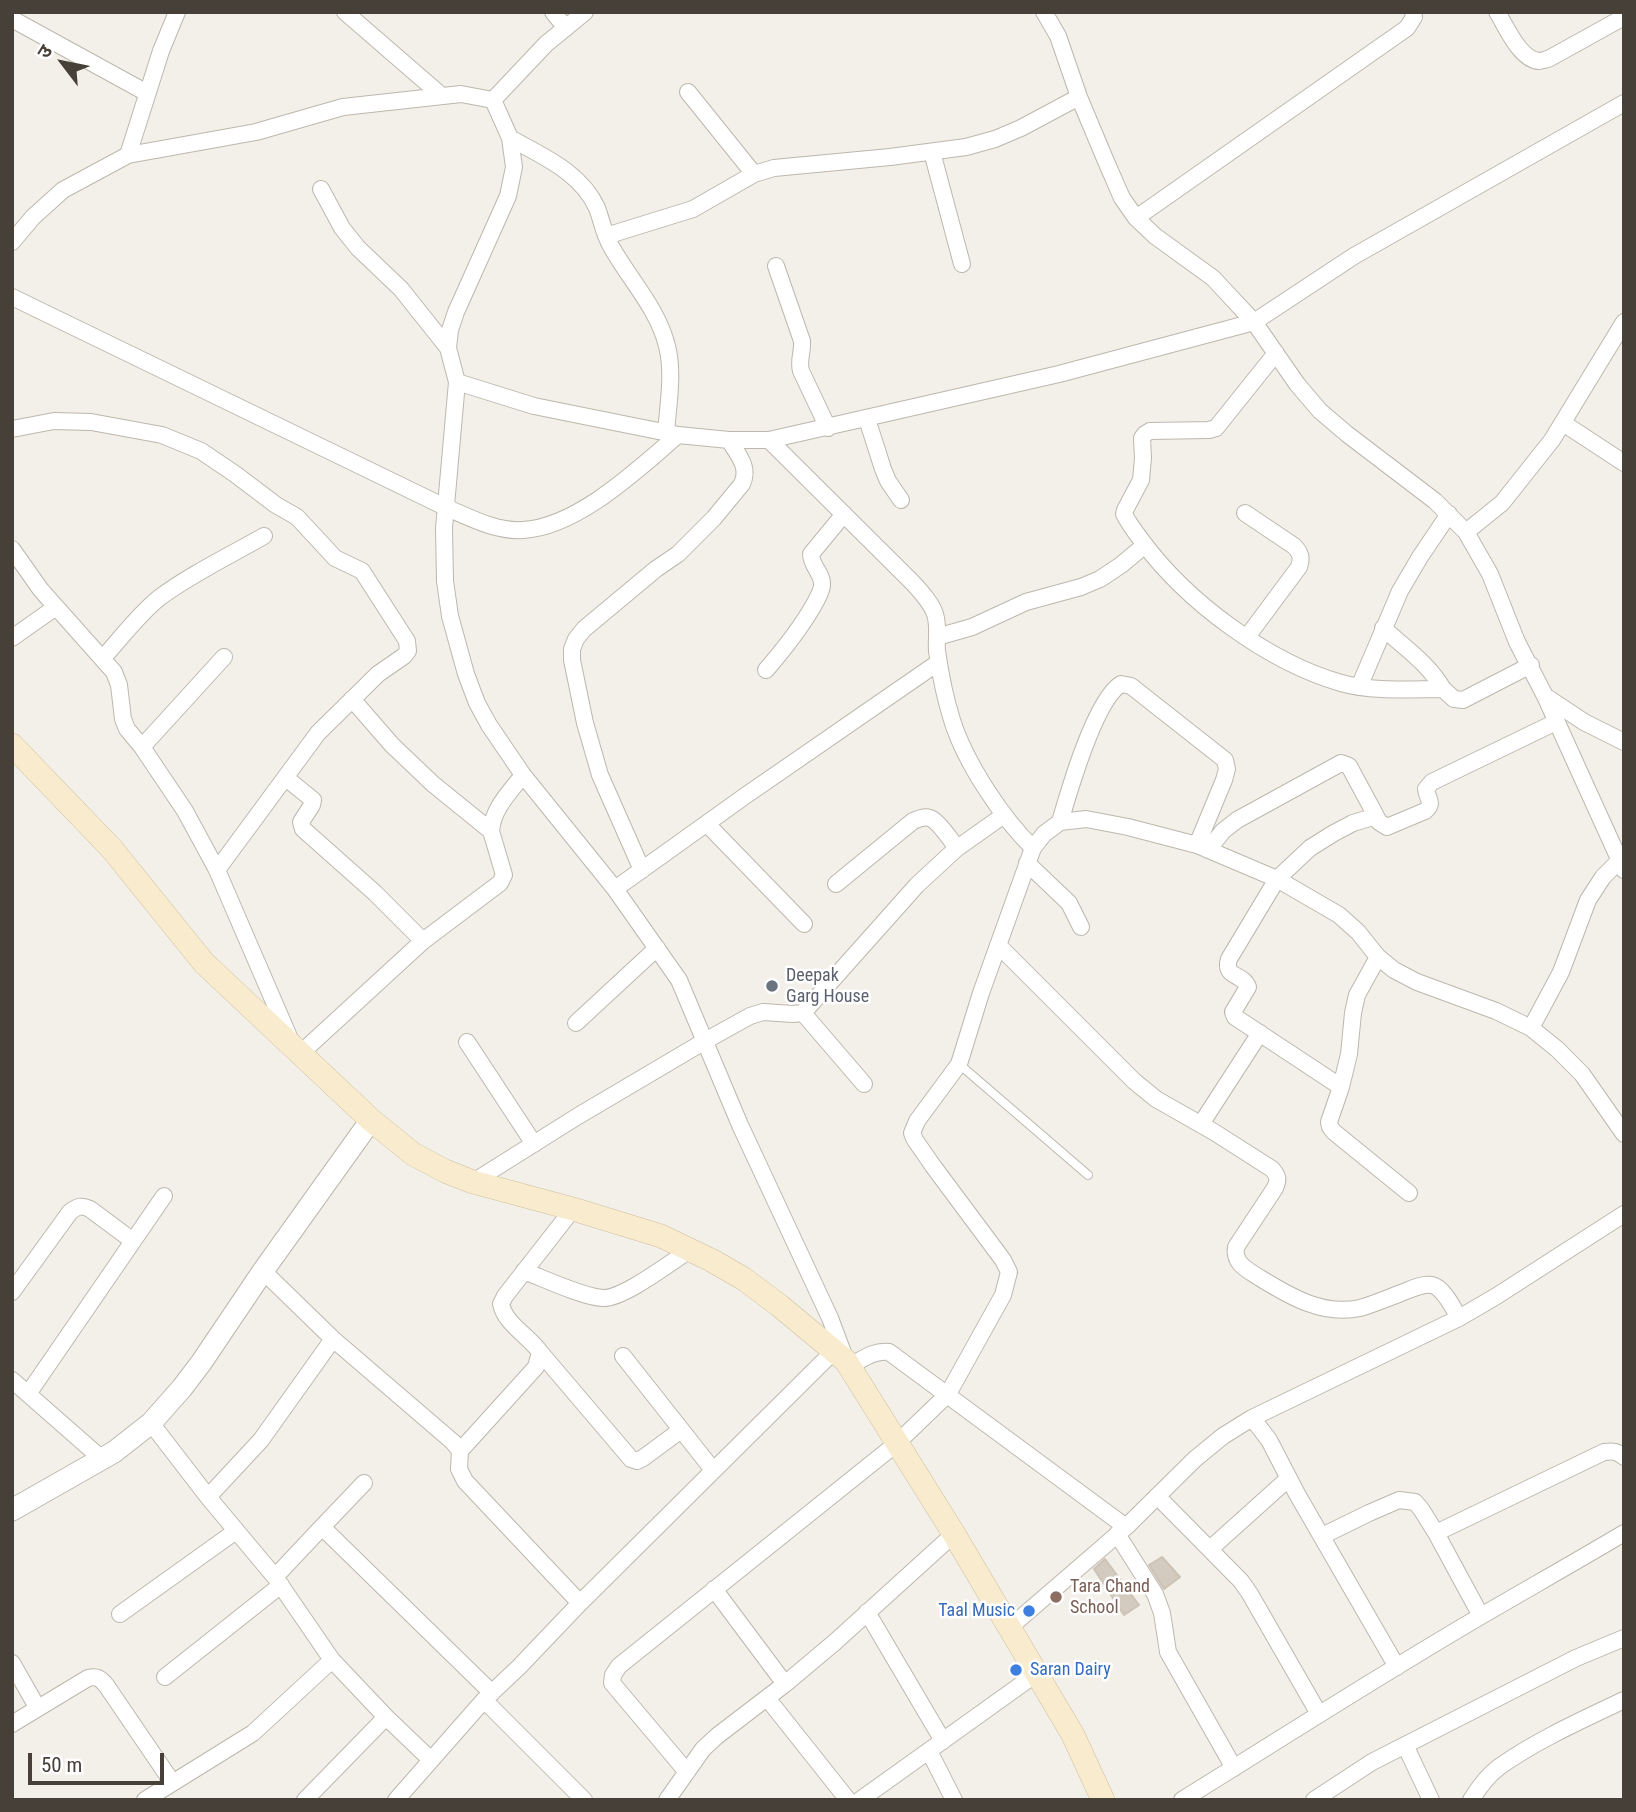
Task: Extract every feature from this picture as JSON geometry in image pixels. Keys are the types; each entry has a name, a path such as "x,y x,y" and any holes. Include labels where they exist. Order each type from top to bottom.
{"main road":[{"path":"12,745 112,849 204,963 371,1120 413,1154 473,1182 661,1236 744,1279 843,1359 954,1534 1073,1735 1102,1800"}],"street":[{"path":"128,155 161,51 177,12"},
{"path":"345,12 442,96"},
{"path":"553,12 566,28"},
{"path":"493,100 546,44 585,12"},
{"path":"1044,12 1058,36 1079,97 1122,198 1136,218 1155,236 1213,278 1254,322 1297,384 1320,411 1449,514 1466,532 1490,574 1517,642 1531,665 1621,866 1603,877 1588,900 1561,972 1531,1028"},
{"path":"1136,218 1407,28 1414,18 1413,12"},
{"path":"1497,12 1521,52 1540,62 1624,16"},
{"path":"12,19 147,93"},
{"path":"688,92 754,174"},
{"path":"12,242 33,217 62,190 128,155 256,132 343,107 461,94 493,100"},
{"path":"606,236 693,209 754,174 774,168 890,158 965,147 1021,128 1079,97"},
{"path":"493,100 510,138 514,167 508,196 456,312 448,348 457,382 445,507 445,581 450,616 466,674 489,725 523,775 615,889 679,980 740,1125 830,1318 843,1359"},
{"path":"457,382 534,406 672,434 729,440 769,440 1059,374 1254,322 1354,256 1624,103"},
{"path":"12,297 445,507 495,527 521,530 545,527 581,510 613,490 672,434 668,348 647,302 606,236 597,208 588,192 553,162 510,138"},
{"path":"932,152 962,264"},
{"path":"321,189 342,228 358,248 401,289 448,348"},
{"path":"776,266 802,341 799,363 801,372 828,428"},
{"path":"1466,532 1502,503 1552,440 1624,322"},
{"path":"1276,353 1216,428 1150,431 1144,434 1141,480 1124,514 1145,545 1201,605 1279,656 1311,672 1359,687 1443,689"},
{"path":"867,419 888,481 901,500"},
{"path":"12,429 54,421 91,422 162,435 201,451 297,517 335,558 362,571 409,646 404,656 378,674 318,733 217,870"},
{"path":"1563,422 1624,463"},
{"path":"642,870 600,775 585,723 572,649 584,629 697,537 741,484 746,475 729,440"},
{"path":"769,440 929,601 936,615 939,662 952,721 960,740 1030,856 1069,903 1081,927"},
{"path":"1245,513 1294,546 1300,551 1302,559 1299,567 1247,637"},
{"path":"766,670 801,627 819,595 821,579 810,559 811,554 844,514"},
{"path":"1359,687 1400,591 1449,514"},
{"path":"103,658 158,599 264,537"},
{"path":"937,637 972,627 1026,602 1100,579 1145,545"},
{"path":"12,549 41,590 114,672 127,729 185,811 217,870 297,1049 423,941 500,883 504,874 491,831 494,813 523,775"},
{"path":"12,638 56,607"},
{"path":"1383,628 1427,667 1454,699 1463,700 1531,665"},
{"path":"142,747 224,657"},
{"path":"615,889 939,662"},
{"path":"1060,822 1076,768 1091,733 1107,699 1121,684 1131,686 1224,760 1227,769 1203,847"},
{"path":"1545,696 1584,722 1624,742"},
{"path":"352,699 392,746 433,784 491,831"},
{"path":"1203,847 1237,820 1341,763 1349,766 1379,822 1387,827 1430,807 1426,789 1432,782 1556,722"},
{"path":"286,778 313,800 313,806 301,822 303,829 375,893 423,941"},
{"path":"473,1182 750,1016 763,1012 803,1013 917,885 957,848 1004,815"},
{"path":"1341,1087 1235,1017 1233,1013 1248,987 1247,983 1232,974 1227,966 1277,879 1310,848 1353,823 1376,816"},
{"path":"836,884 913,821 922,817 929,817 936,823 957,848"},
{"path":"687,1772 612,1683 613,1675 619,1666 896,1444 948,1394 1003,1296 1009,1272 1003,1260 933,1166 912,1133 917,1121 959,1064 1030,856 1044,834 1060,822 1086,819 1128,827 1203,847 1277,879 1339,915 1358,932 1378,957 1394,970 1531,1028 1582,1074 1624,1134"},
{"path":"707,824 804,925"},
{"path":"998,945 1134,1081 1156,1099 1201,1124 1277,1174 1279,1179 1275,1188 1237,1247 1237,1261 1244,1267 1312,1306 1336,1311 1361,1307 1420,1286 1434,1286 1459,1318"},
{"path":"576,1023 657,948"},
{"path":"1378,957 1357,995 1349,1054 1330,1117 1330,1127 1409,1193"},
{"path":"803,1013 864,1084"},
{"path":"1201,1124 1260,1033"},
{"path":"467,1042 534,1144"},
{"path":"12,1510 102,1459 151,1423 195,1371 371,1120"},
{"path":"28,1394 164,1196"},
{"path":"12,1292 76,1207 90,1209 134,1241"},
{"path":"573,1209 505,1296 501,1304 502,1310 631,1459 637,1461 643,1458 681,1430"},
{"path":"1009,1628 1223,1436 1252,1418 1459,1318 1622,1218"},
{"path":"524,1271 592,1296 613,1297 690,1250"},
{"path":"263,1271 333,1339 453,1442 460,1451"},
{"path":"208,1496 261,1440 333,1339"},
{"path":"407,1796 431,1760 488,1697 713,1470 843,1359 880,1350 889,1352 948,1394 1121,1530 1155,1594 1162,1613 1168,1652 1234,1768"},
{"path":"540,1352 536,1367 460,1451 459,1469 465,1480 580,1603"},
{"path":"623,1356 713,1470"},
{"path":"12,1380 102,1459"},
{"path":"1252,1418 1269,1440 1397,1667"},
{"path":"151,1423 278,1581 332,1660 431,1760"},
{"path":"1436,1533 1604,1452 1612,1451 1624,1457"},
{"path":"1210,1549 1289,1478"},
{"path":"165,1677 278,1581 363,1483"},
{"path":"1157,1496 1227,1565 1250,1594 1320,1714"},
{"path":"1322,1536 1399,1500 1415,1502 1422,1509 1482,1616"},
{"path":"323,1527 488,1697 583,1800"},
{"path":"120,1614 236,1531"},
{"path":"1182,1800 1397,1667 1624,1533"},
{"path":"667,1800 703,1749 717,1736 785,1684 954,1534"},
{"path":"714,1589 785,1684"},
{"path":"867,1612 943,1741"},
{"path":"1314,1800 1372,1762 1576,1658 1624,1638"},
{"path":"145,1800 253,1733 332,1660"},
{"path":"12,1663 37,1707"},
{"path":"860,1800 1036,1674"},
{"path":"12,1724 88,1678 100,1678 172,1782"},
{"path":"767,1698 848,1800"},
{"path":"1471,1800 1480,1785 1498,1768 1571,1726 1624,1700"},
{"path":"305,1800 386,1717"},
{"path":"1405,1745 1431,1800"},
{"path":"929,1751 954,1800"}],"lane":[{"path":"959,1064 1088,1175"}],"building":[{"path":"1162,1557 1180,1577 1164,1589 1149,1565"},
{"path":"1105,1559 1139,1605 1124,1615 1094,1569"}],"place":[{"name":"Deepak Garg House","path":"772,986"},
{"name":"Tara Chand School","path":"1056,1597"},
{"name":"Taal Music","path":"1029,1611"},
{"name":"Saran Dairy","path":"1016,1670"}]}
